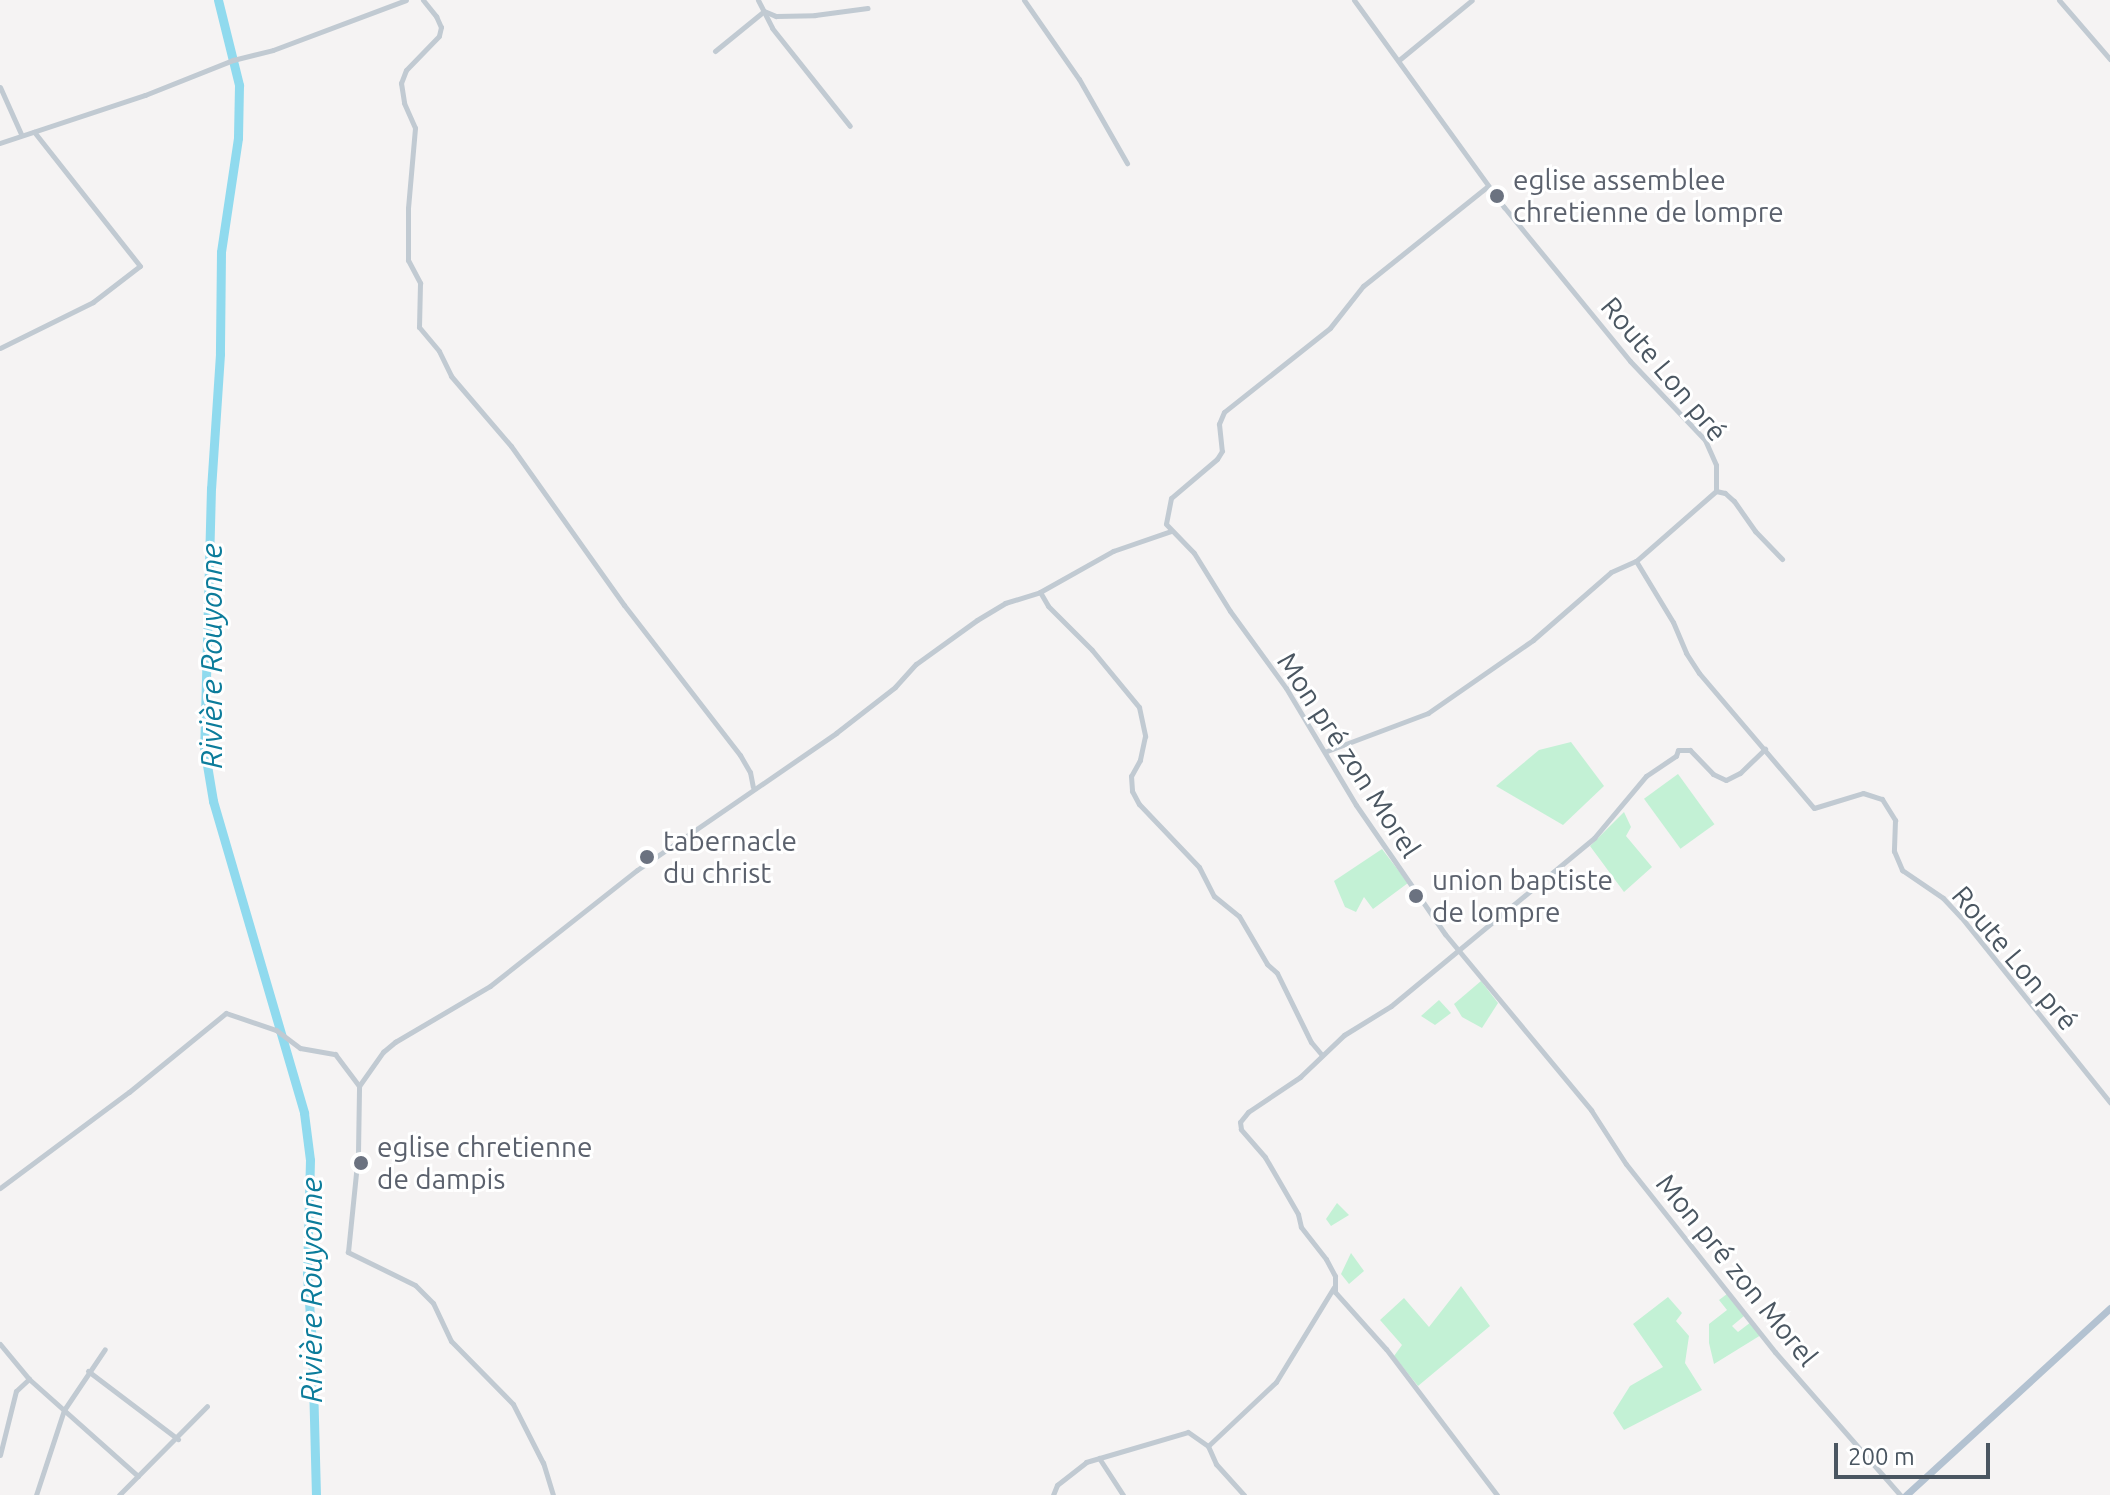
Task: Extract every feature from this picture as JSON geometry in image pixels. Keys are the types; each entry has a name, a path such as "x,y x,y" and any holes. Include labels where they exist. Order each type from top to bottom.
{"main road":[{"path":"1906,1495 2110,1308"}],"street":[{"path":"0,143 145,95 233,60 273,50 406,0"},
{"path":"423,0 441,27 439,36 406,70 401,83 404,103 415,128 408,208 408,260 420,283 419,327 439,351 451,376 511,446 624,605 740,755 750,772 753,787"},
{"path":"758,0 772,28 850,126"},
{"path":"1024,0 1079,79 1127,163"},
{"name":"Route Lon pré","path":"1354,0 1488,186 1630,361 1705,440 1716,465 1716,491"},
{"path":"1399,60 1472,0"},
{"path":"2059,0 2110,59"},
{"path":"764,11 776,16 815,15 868,8"},
{"path":"715,51 764,11"},
{"path":"0,87 21,134"},
{"path":"0,348 93,302 140,266 34,132"},
{"path":"553,1495 543,1463 513,1404 451,1341 433,1303 415,1285 348,1252 358,1153 359,1086 383,1052 490,986 637,870 732,806 753,787 771,780 836,733 895,687 916,664 977,620 1005,603 1040,592 1113,551 1171,531 1166,524 1171,498 1222,451 1219,424 1224,412 1322,335 1363,286 1488,186"},
{"path":"1327,751 1428,713 1533,640 1611,572 1636,561 1716,491 1725,493 1734,501 1755,531 1782,559"},
{"name":"Mon pré zon Morel","path":"1171,531 1204,567 1327,751 1395,864 1458,951 1591,1110 1626,1164 1775,1352 1900,1495"},
{"name":"Route Lon pré","path":"1636,561 1699,673 1814,808 1821,809 1863,793 1882,799 1895,820 1894,851 1902,870 1943,898 1961,917 2110,1102"},
{"path":"1040,592 1048,606 1092,650 1139,707 1145,736 1140,760 1131,776 1132,791 1139,804 1159,830 1199,867 1214,896 1239,916 1267,964 1277,973 1311,1042 1321,1054"},
{"path":"1497,1495 1386,1349 1335,1292 1335,1276 1326,1259 1301,1227 1298,1214 1265,1157 1241,1129 1240,1122 1248,1112 1300,1077 1344,1035 1391,1006 1594,838 1646,776 1676,756 1678,750 1690,750 1713,774 1726,780 1740,773 1765,749"},
{"path":"0,1188 129,1092 226,1013 276,1030 300,1048 335,1054 359,1086"},
{"path":"1208,1446 1276,1382 1335,1286"},
{"path":"0,1344 29,1379 138,1476"},
{"path":"36,1495 64,1410 105,1349"},
{"path":"88,1371 178,1439"},
{"path":"0,1455 16,1391 29,1379"},
{"path":"119,1495 178,1439 207,1406"},
{"path":"1053,1495 1057,1485 1086,1462 1188,1432 1208,1446 1216,1464 1244,1495"},
{"path":"1099,1458 1123,1495"}],"green space":[{"path":"1571,742 1604,786 1563,825 1496,786 1539,750"},
{"path":"1678,774 1714,824 1680,849 1644,799"},
{"path":"1624,812 1631,827 1626,836 1652,867 1624,892 1590,846"},
{"path":"1382,849 1408,883 1373,909 1364,897 1356,912 1345,907 1334,881"},
{"path":"1481,981 1498,1003 1482,1028 1462,1017 1454,1004"},
{"path":"1439,1000 1451,1013 1435,1025 1421,1016"},
{"path":"1337,1203 1349,1215 1331,1226 1326,1219"},
{"path":"1351,1253 1364,1271 1349,1284 1341,1274"},
{"path":"1461,1286 1490,1326 1418,1386 1394,1356 1402,1345 1380,1320 1404,1298 1429,1327"},
{"path":"1727,1294 1744,1316 1732,1326 1738,1332 1751,1322 1761,1335 1714,1364 1709,1324 1727,1310 1719,1300"},
{"path":"1668,1297 1682,1313 1676,1321 1689,1336 1685,1363 1702,1390 1624,1430 1613,1413 1630,1386 1663,1367 1633,1324"}],"waterway":[{"name":"Rivière Rouyonne","path":"218,0 239,85 238,138 221,252 220,354 211,488 204,747 213,801 304,1113 310,1160 307,1275 316,1495"}],"place":[{"name":"eglise assemblee chretienne de lompre","path":"1497,196"},
{"name":"tabernacle du christ","path":"647,857"},
{"name":"union baptiste de lompre","path":"1416,896"},
{"name":"eglise chretienne de dampis","path":"361,1163"}]}
